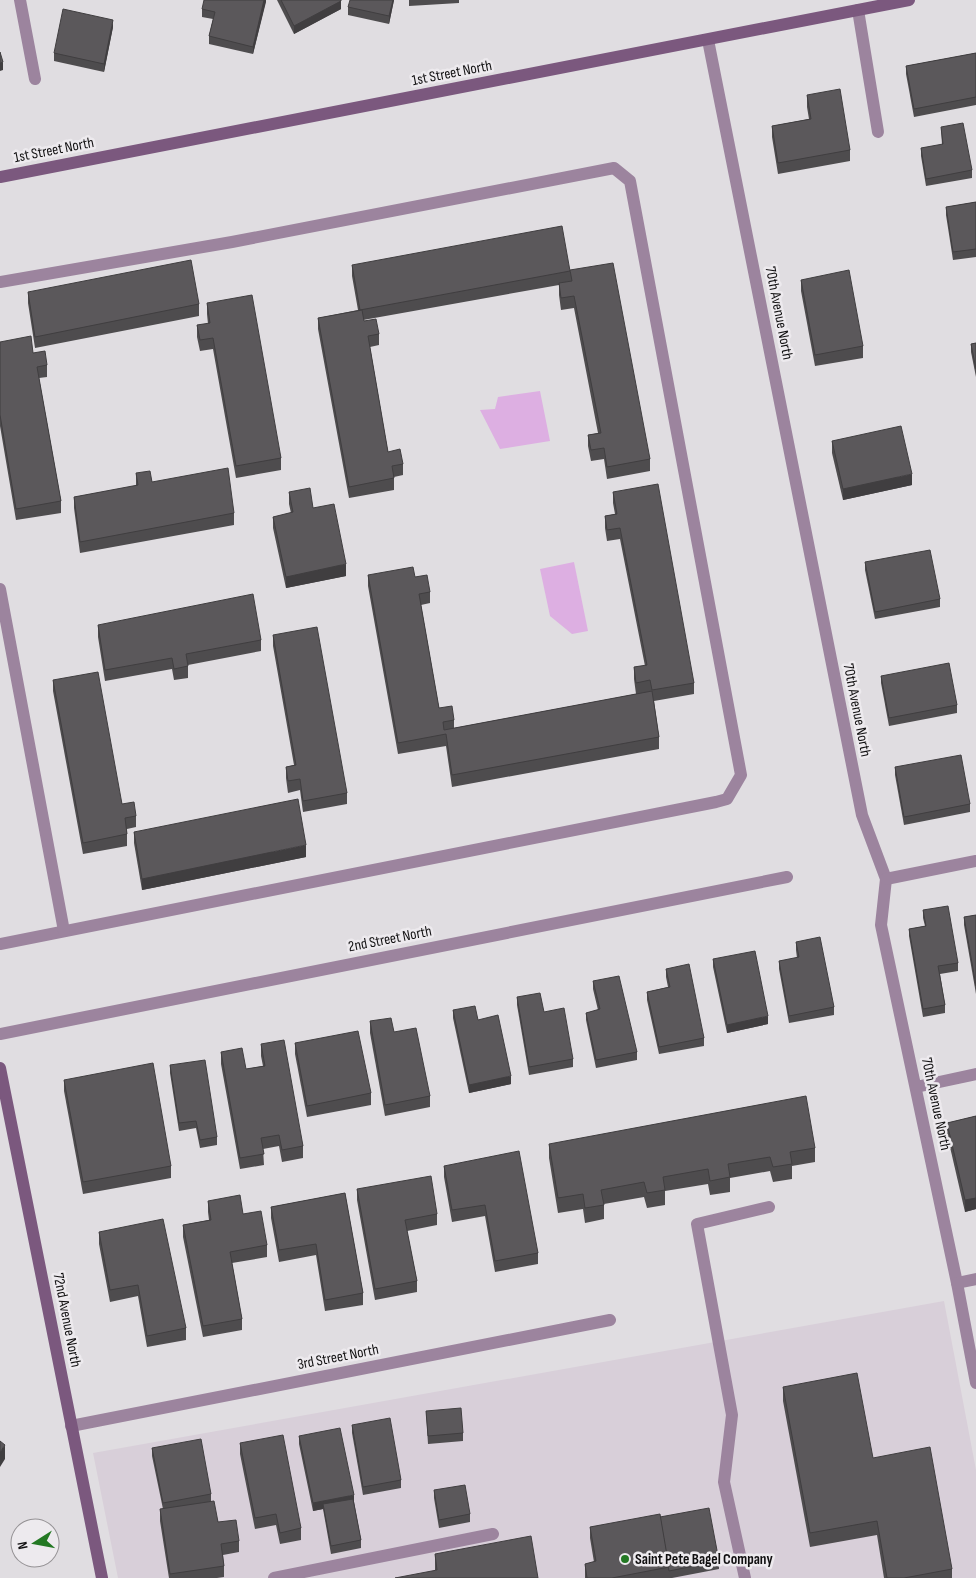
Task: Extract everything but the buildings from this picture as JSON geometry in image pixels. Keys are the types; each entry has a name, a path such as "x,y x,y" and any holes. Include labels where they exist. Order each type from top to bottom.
{"street":[{"path":"20,0 35,79"},
{"name":"1st Street North","path":"0,178 909,0"},
{"path":"858,10 878,132"},
{"name":"70th Avenue North","path":"708,40 862,815 886,879 881,925 957,1283 976,1383"},
{"path":"0,282 232,242 614,168 630,181 741,775 727,800 0,944"},
{"path":"0,589 2,614 64,931"},
{"path":"886,879 976,860"},
{"name":"2nd Street North","path":"0,1034 787,877"},
{"name":"72nd Avenue North","path":"0,1068 102,1578"},
{"path":"916,1087 976,1074"},
{"path":"745,1578 724,1482 732,1415 696,1224 768,1207"},
{"path":"957,1283 976,1279"},
{"name":"3rd Street North","path":"71,1426 610,1320"},
{"path":"274,1578 493,1534"}],"shaded area":[{"path":"540,391 550,441 500,449 480,410 495,409 498,397"},
{"path":"574,562 588,631 572,634 550,616 540,569"},
{"path":"944,1301 976,1470 976,1578 118,1578 93,1453"}],"place":[{"name":"Saint Pete Bagel Company","path":"625,1559"}]}
